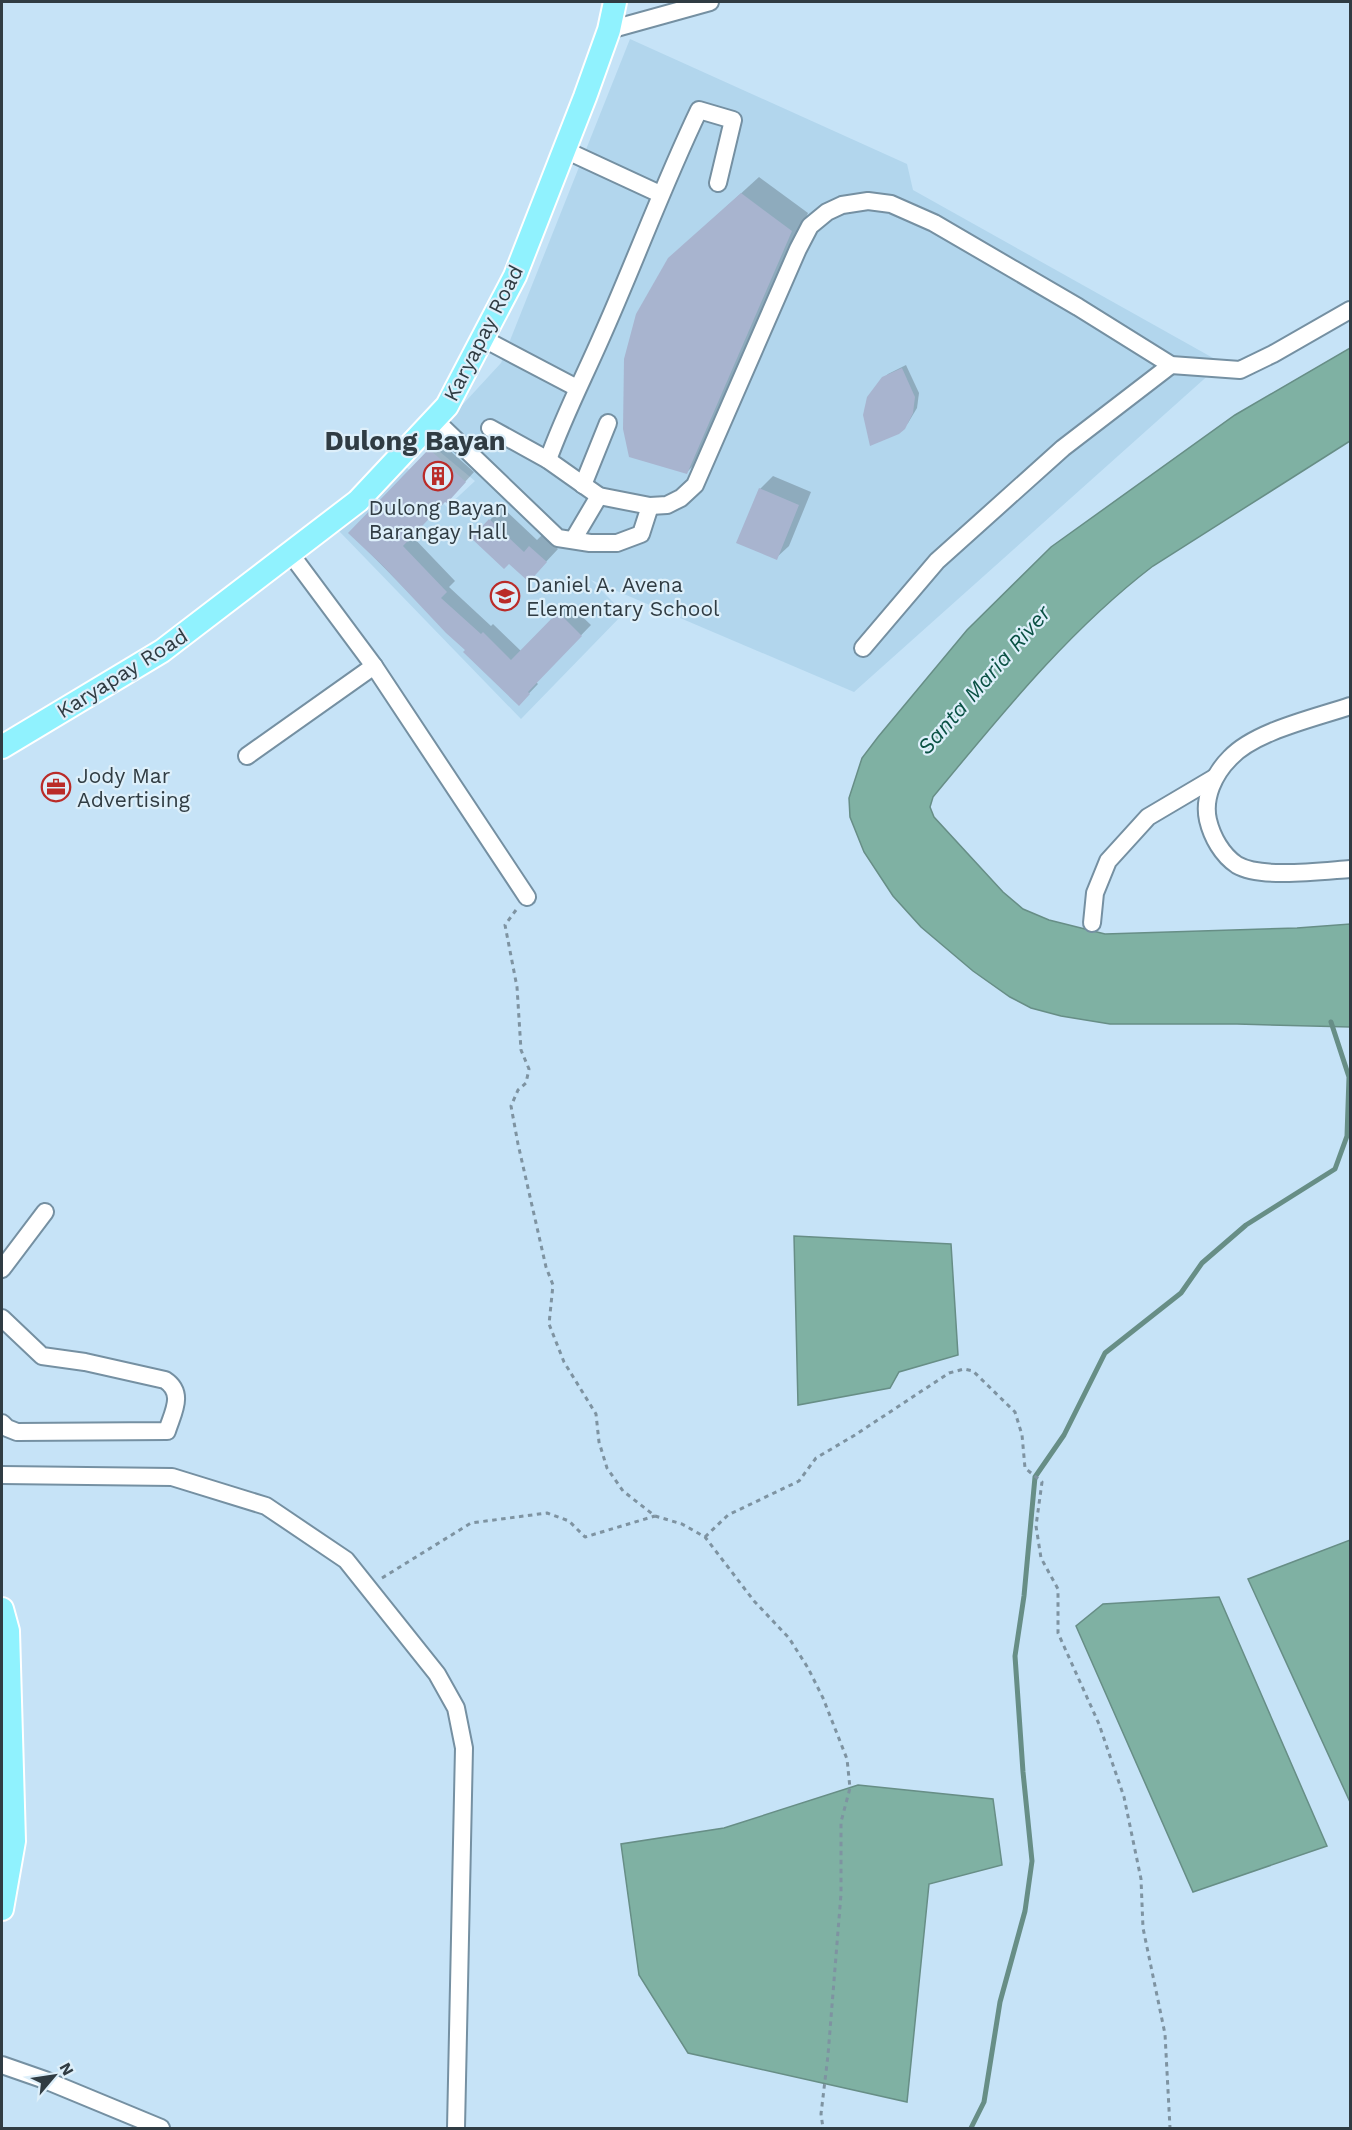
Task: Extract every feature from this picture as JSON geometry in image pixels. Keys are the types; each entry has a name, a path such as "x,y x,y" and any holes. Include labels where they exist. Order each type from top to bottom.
{"main road":[{"name":"Karyapay Road","path":"2,747 162,651 358,501 447,406 515,276 609,30 615,2"},
{"path":"2,1609 8,1631 14,1841 2,1909"}],"street":[{"path":"609,30 711,2"},
{"path":"548,460 660,194 699,110 733,120 718,183"},
{"path":"564,150 660,194"},
{"path":"490,428 548,460 599,496 650,506 667,505 681,498 696,485 810,226 827,212 842,205 868,201 891,204 934,223 1078,307 1171,365 1240,370 1350,310"},
{"path":"482,338 577,388"},
{"path":"863,648 937,561 1063,448 1171,365"},
{"path":"434,419 558,538 590,543 617,543 641,534 650,506"},
{"path":"583,485 608,423"},
{"path":"573,540 599,496"},
{"path":"290,553 374,666 527,897"},
{"path":"247,756 374,666"},
{"path":"1350,706 1256,738 1230,757 1214,778 1205,809 1210,831 1219,847 1237,865 1263,873 1350,869"},
{"path":"1092,923 1095,893 1108,861 1148,817 1214,778"},
{"path":"2,1269 45,1212"},
{"path":"2,1318 42,1356 85,1362 165,1380 172,1385 177,1401 167,1431 17,1432 2,1423"},
{"path":"2,1475 172,1477 266,1506 346,1560 437,1674 456,1708 464,1748 456,2128"},
{"path":"2,2065 45,2080 160,2128"}],"path":[{"path":"527,897 505,925 517,987 521,1050 529,1069 526,1083 518,1090 511,1106 546,1267 554,1285 549,1324 564,1362 596,1414 599,1442 607,1468 623,1491 655,1516 682,1524 705,1537 754,1601 789,1638 823,1698 847,1759 850,1788 841,1822 841,1894 821,2114 823,2128"},
{"path":"705,1537 728,1515 799,1481 816,1458 949,1373 964,1369 973,1371 1015,1412 1022,1435 1025,1468 1042,1482 1036,1526 1041,1558 1058,1589 1058,1633 1099,1724 1124,1797 1141,1879 1143,1928 1165,2034 1170,2128"},
{"path":"367,1587 471,1523 547,1513 568,1521 585,1537 655,1516"}],"shaded area":[{"path":"630,39 907,164 913,190 1222,363 854,692 591,580 624,613 521,719 338,530 404,465 447,507 475,481 428,442 501,363"}],"water":[{"name":"Santa Maria River","path":"1350,348 1350,441 1153,566 1122,591 1092,618 1037,675 933,797 930,807 934,817 1003,892 1023,909 1049,920 1105,934 1297,928 1350,924 1350,1027 1110,1024 1061,1016 1031,1008 1010,997 973,971 921,927 893,896 864,852 850,817 849,798 862,758 967,630 1051,547 1235,415"},
{"path":"794,1236 951,1244 958,1355 899,1372 890,1388 798,1405"},
{"path":"1350,1540 1350,1802 1248,1579"},
{"path":"1219,1597 1327,1846 1193,1892 1076,1626 1103,1604"},
{"path":"858,1785 993,1799 1002,1865 929,1884 907,2102 688,2053 639,1975 621,1844 724,1828"}],"building":[{"path":"741,193 792,231 687,474 629,457 623,429 624,359 636,314 668,258"},
{"path":"902,368 915,397 913,413 905,429 899,434 870,446 863,415 867,397 882,377"},
{"path":"429,449 466,482 403,546 447,592 441,598 481,634 483,632 511,660 558,612 582,636 528,692 530,694 519,706 463,652 465,650 348,533"},
{"path":"759,488 799,505 777,560 736,543"},
{"path":"489,519 524,552 529,546 547,562 529,582 509,564 504,569 471,538"}],"waterway":[{"path":"971,2128 984,2102 1000,2002 1025,1911 1032,1861 1015,1656 1024,1596 1035,1477 1064,1435 1105,1353 1181,1293 1202,1263 1246,1225 1335,1169 1347,1136 1349,1077 1331,1022"}],"place":[{"name":"Dulong Bayan Barangay Hall","path":"438,476"},
{"name":"Daniel A. Avena Elementary School","path":"505,596"},
{"name":"Jody Mar Advertising","path":"56,787"}],"district":[{"name":"Dulong Bayan","path":"415,441"}]}
